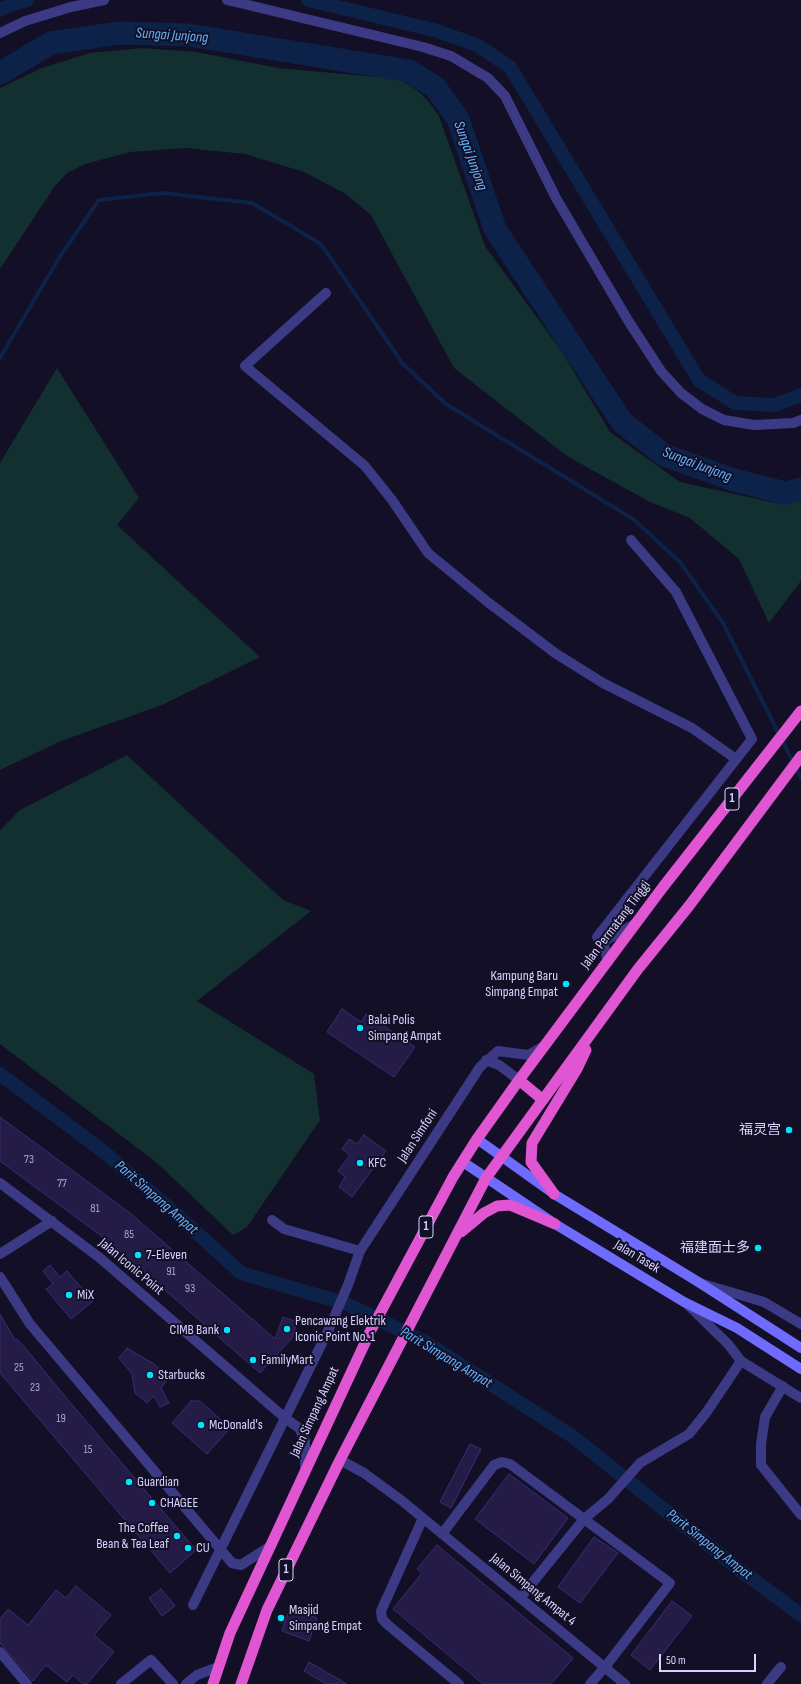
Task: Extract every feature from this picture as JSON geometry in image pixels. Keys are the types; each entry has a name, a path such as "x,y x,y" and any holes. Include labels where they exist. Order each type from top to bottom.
{"highway":[{"name":"Jalan Permatang Tinggi","path":"463,1162 519,1080 663,887 801,711"},
{"name":"1","path":"241,1684 267,1610 340,1460 486,1178 638,969 689,906 801,756"},
{"path":"554,1194 531,1162 532,1143 577,1069 596,1028"},
{"path":"519,1080 544,1100"},
{"name":"Jalan Simpang Ampat","path":"213,1684 230,1633 370,1332 390,1291 463,1162"},
{"path":"457,1236 484,1213 497,1206 510,1205 556,1224"}],"main road":[{"name":"Jalan Tasek","path":"477,1140 554,1194 700,1283 801,1348"},
{"name":"Jalan Tasek","path":"463,1162 556,1224 684,1302 737,1328 801,1369"}],"street":[{"path":"0,33 25,21 40,16 71,7 104,0"},
{"path":"227,0 424,47 452,56 488,78 505,96 556,198 629,322 661,371 682,393 702,409 724,420 754,425 793,423 801,420"},
{"path":"326,293 245,366 365,466 392,500 428,552 489,603 555,653 603,683 692,728 736,759"},
{"path":"608,962 603,942 597,937 752,739 676,592 631,540"},
{"path":"603,942 638,922"},
{"path":"486,1060 498,1052 528,1055 546,1044"},
{"path":"486,1060 499,1065 519,1080"},
{"name":"Jalan Simfoni","path":"193,1605 329,1329 348,1285 360,1251 486,1060"},
{"name":"Jalan Iconic Point","path":"0,1183 100,1258 285,1418 299,1428 305,1441 306,1469"},
{"path":"272,1220 284,1229 360,1251"},
{"path":"0,1254 52,1221"},
{"path":"0,1277 30,1324 232,1563 241,1565 269,1547"},
{"path":"700,1283 764,1302 801,1324"},
{"path":"684,1302 718,1333 740,1360 801,1398"},
{"path":"520,1598 584,1519 608,1500 640,1464 689,1434 706,1413 740,1360"},
{"path":"783,1386 766,1417 761,1444 761,1466 801,1515"},
{"name":"Jalan Simpang Ampat 4","path":"340,1460 364,1473 422,1518 625,1684"},
{"path":"442,1534 494,1465 502,1462 510,1464 670,1583 605,1667 590,1684"},
{"path":"422,1518 381,1611 382,1619 459,1684"},
{"path":"0,1652 27,1684"},
{"path":"121,1684 151,1660 173,1684"},
{"path":"186,1684 197,1675 218,1667"},
{"path":"767,1684 781,1667"}],"green space":[{"path":"142,48 196,52 278,68 399,79 417,90 429,102 439,116 485,246 562,352 610,432 680,482 780,504 801,500 801,581 769,623 739,559 690,518 648,501 567,456 454,368 371,215 346,194 304,172 245,154 186,148 130,152 85,164 67,173 55,186 0,269 0,88 42,68 90,53"},
{"path":"57,368 139,498 117,525 260,657 162,705 61,741 0,770 0,463"},
{"path":"127,755 283,900 311,911 197,1001 314,1074 320,1120 247,1227 233,1235 156,1162 0,1044 0,830 20,810"}],"building":[{"path":"342,1009 361,1022 366,1014 415,1047 394,1077 327,1032"},
{"path":"0,1117 130,1213 275,1339 283,1317 297,1322 292,1338 260,1373 111,1243 0,1161"},
{"name":"KFC","path":"364,1135 386,1151 352,1197 339,1187 345,1177 338,1171 350,1155 342,1149 349,1139 357,1144"},
{"name":"MiX","path":"50,1265 60,1277 67,1271 93,1301 71,1319 46,1289 53,1284 43,1271"},
{"path":"0,1314 15,1340 17,1339 27,1350 196,1550 170,1573 0,1373"},
{"name":"Starbucks","path":"127,1348 154,1364 170,1377 161,1388 169,1403 160,1407 154,1396 147,1403 135,1393 132,1374 119,1358"},
{"name":"McDonald's","path":"191,1401 200,1401 230,1428 207,1454 172,1423"},
{"path":"470,1444 481,1449 451,1508 440,1502"},
{"path":"509,1474 568,1518 534,1564 475,1519"},
{"path":"594,1537 618,1553 580,1603 558,1587"},
{"path":"437,1545 573,1658 551,1684 483,1684 393,1609 422,1573 417,1569"},
{"path":"76,1586 111,1615 94,1635 114,1652 87,1684 83,1684 73,1675 67,1682 46,1665 33,1681 0,1643 0,1619 8,1609 28,1625 56,1590 66,1598"},
{"path":"161,1589 175,1606 162,1616 149,1598"},
{"path":"672,1601 692,1616 650,1670 631,1655"},
{"path":"290,1608 317,1618 309,1641 282,1631"},
{"path":"309,1662 347,1684 326,1684 304,1671"}],"waterway":[{"path":"0,10 27,0"},
{"path":"308,0 434,30 477,45 510,67 699,380 735,403 774,405 801,395"},
{"name":"Sungai Junjong","path":"0,73 51,43 120,33 189,35 409,71 435,87 458,119 495,229 622,422 664,455 734,480 785,493 801,489"},
{"path":"0,358 59,258 99,200 162,193 252,203 321,244 403,364 446,404 633,519 680,562 723,623 801,778"},
{"name":"Parit Simpang Ampat","path":"0,1074 104,1152 174,1212 241,1273 347,1304 425,1342 572,1436 740,1570 801,1615"}],"place":[{"name":"Kampung Baru Simpang Empat","path":"566,984"},
{"name":"Balai Polis Simpang Ampat","path":"360,1028"},
{"name":"福灵宫","path":"789,1130"},
{"name":"KFC","path":"360,1163"},
{"name":"福建面士多","path":"758,1248"},
{"name":"7-Eleven","path":"138,1255"},
{"name":"MiX","path":"69,1295"},
{"name":"Pencawang Elektrik Iconic Point No. 1","path":"287,1329"},
{"name":"CIMB Bank","path":"227,1330"},
{"name":"FamilyMart","path":"253,1360"},
{"name":"Starbucks","path":"150,1375"},
{"name":"McDonald's","path":"201,1425"},
{"name":"Guardian","path":"129,1482"},
{"name":"CHAGEE","path":"152,1503"},
{"name":"The Coffee Bean & Tea Leaf","path":"177,1536"},
{"name":"CU","path":"188,1548"},
{"name":"Masjid Simpang Empat","path":"281,1618"}]}
